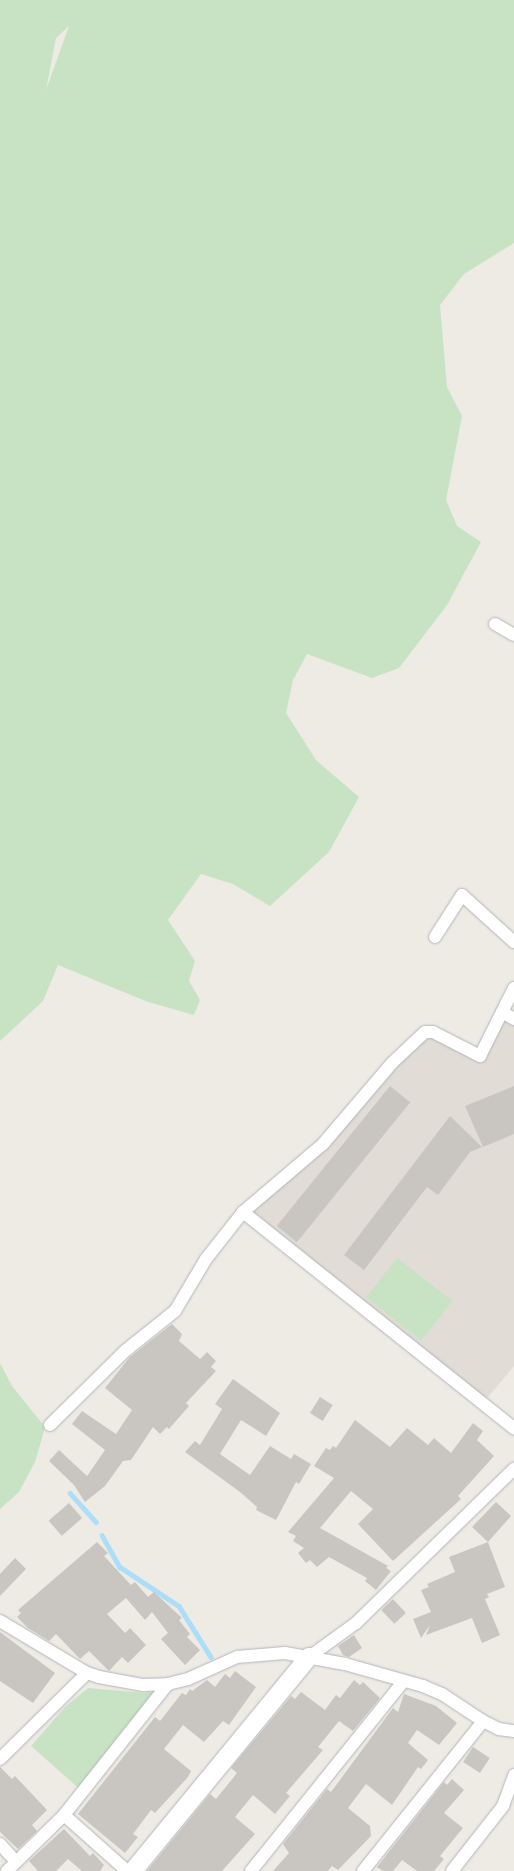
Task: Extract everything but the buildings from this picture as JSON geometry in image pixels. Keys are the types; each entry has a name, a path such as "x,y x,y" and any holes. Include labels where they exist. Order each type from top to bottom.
{"street":[{"path":"494,624 514,635"},
{"path":"435,937 462,895 514,942"},
{"path":"50,1425 125,1351 175,1311 206,1259 243,1212 323,1144 392,1062 425,1032 433,1032 480,1056 514,988"},
{"path":"502,1012 514,1019"},
{"path":"243,1212 514,1428"},
{"path":"133,1871 309,1657 356,1623 514,1470"},
{"path":"0,1621 87,1673 143,1685 168,1684 188,1678 236,1657 285,1653 309,1657 404,1681 442,1694 483,1721 499,1729 514,1731"},
{"path":"0,1760 87,1673"},
{"path":"251,1871 404,1681"},
{"path":"6,1871 64,1815 168,1684"},
{"path":"363,1871 483,1721"},
{"path":"452,1871 503,1806 514,1775"},
{"path":"64,1815 127,1871"},
{"path":"0,1844 16,1862"}],"shaded area":[{"path":"502,1012 514,1019 514,1366 483,1403 243,1212 323,1144 425,1032 480,1056"}],"green space":[{"path":"0,0 514,0 514,243 464,274 440,305 447,387 462,416 446,500 457,526 481,542 447,605 399,668 372,678 307,654 293,680 286,713 316,760 359,797 329,852 270,906 233,884 201,874 168,920 195,961 189,981 200,1000 194,1015 148,1002 58,965 43,1001 0,1041","holes":["69,26 46,90 56,38"]},
{"path":"397,1258 452,1301 421,1340 366,1297"},
{"path":"0,1363 12,1386 45,1427 35,1462 19,1492 0,1509"},
{"path":"88,1688 145,1693 163,1690 83,1792 31,1746 65,1707"}],"waterway":[{"path":"70,1493 96,1522"},
{"path":"102,1535 120,1567 179,1606 211,1657"}]}
